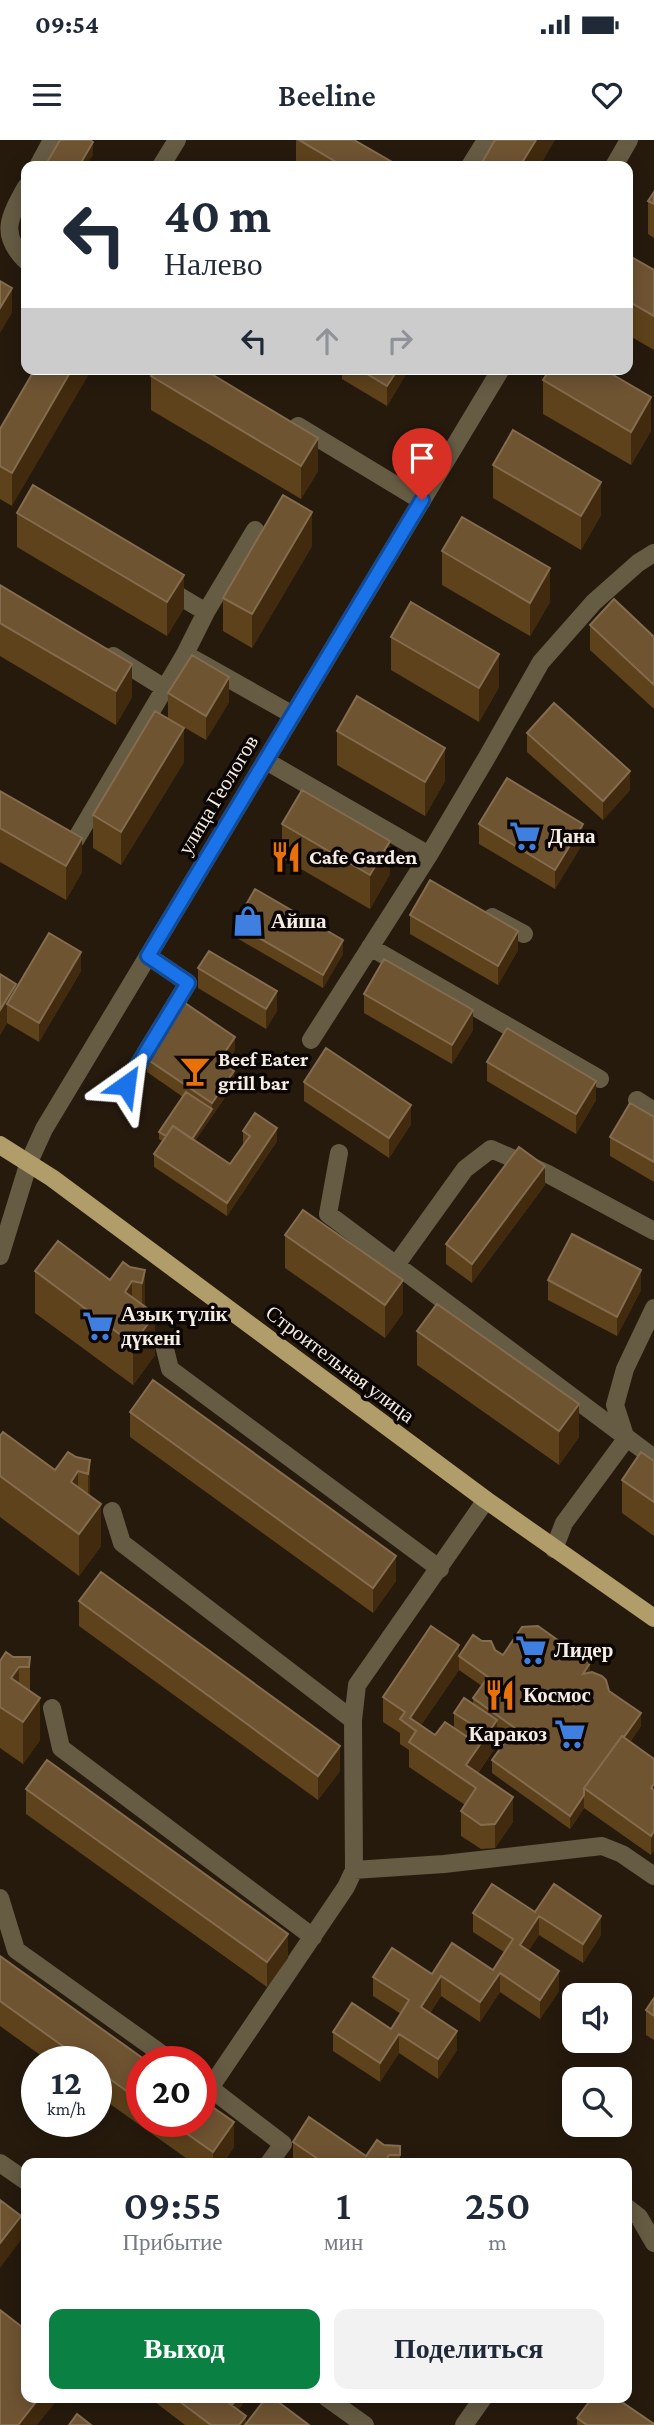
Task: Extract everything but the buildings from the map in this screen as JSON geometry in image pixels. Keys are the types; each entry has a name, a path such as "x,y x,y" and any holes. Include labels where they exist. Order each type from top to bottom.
{"main road":[{"name":"Строительная улица","path":"0,1145 29,1162 486,1500 654,1618"}],"street":[{"path":"41,161 52,140"},
{"path":"164,161 177,140"},
{"path":"473,161 486,140"},
{"path":"617,161 629,140"},
{"path":"21,196 4,226 4,237 10,250 21,258"},
{"name":"улица Геологов","path":"0,1256 29,1162 44,1129 497,375"},
{"path":"281,416 422,500"},
{"path":"76,839 166,689 206,612 255,530"},
{"path":"311,1040 370,947 420,881 429,855 541,662 594,602 638,563 654,553"},
{"path":"148,577 206,612"},
{"path":"95,645 166,689"},
{"path":"185,654 293,715"},
{"path":"265,761 429,855"},
{"path":"475,909 524,933"},
{"path":"370,947 600,1079"},
{"path":"126,1085 188,983 148,956"},
{"path":"637,1100 654,1111"},
{"path":"396,1265 465,1169 491,1149 546,1173 654,1230"},
{"path":"339,1153 328,1214 654,1458"},
{"path":"626,1439 615,1405 625,1369 654,1308"},
{"path":"164,1345 170,1369 440,1569"},
{"path":"554,1549 564,1523 626,1439"},
{"path":"217,2070 346,1887 354,1870 353,1720 357,1685 486,1500"},
{"path":"112,1511 122,1543 353,1720"},
{"path":"52,1709 61,1748 313,1937"},
{"path":"354,1870 444,1864 602,1846 622,1853 654,1876"},
{"path":"0,1898 16,1950 151,2046"},
{"path":"217,2093 283,2144 273,2158"},
{"path":"0,2163 21,2178"},
{"path":"632,2212 639,2217 654,2244"},
{"path":"334,2403 365,2425"},
{"path":"464,2425 479,2403"}],"place":[{"name":"Дана","path":"525,836"},
{"name":"Cafe Garden","path":"286,857"},
{"name":"Айша","path":"248,921"},
{"name":"Beef Eater grill bar","path":"195,1071"},
{"name":"Азық түлік дүкені","path":"98,1326"},
{"name":"Лидер","path":"531,1650"},
{"name":"Космос","path":"500,1695"},
{"name":"Каракоз","path":"570,1734"}],"route":[{"path":"126,1085 188,983 148,956 422,500"}]}
